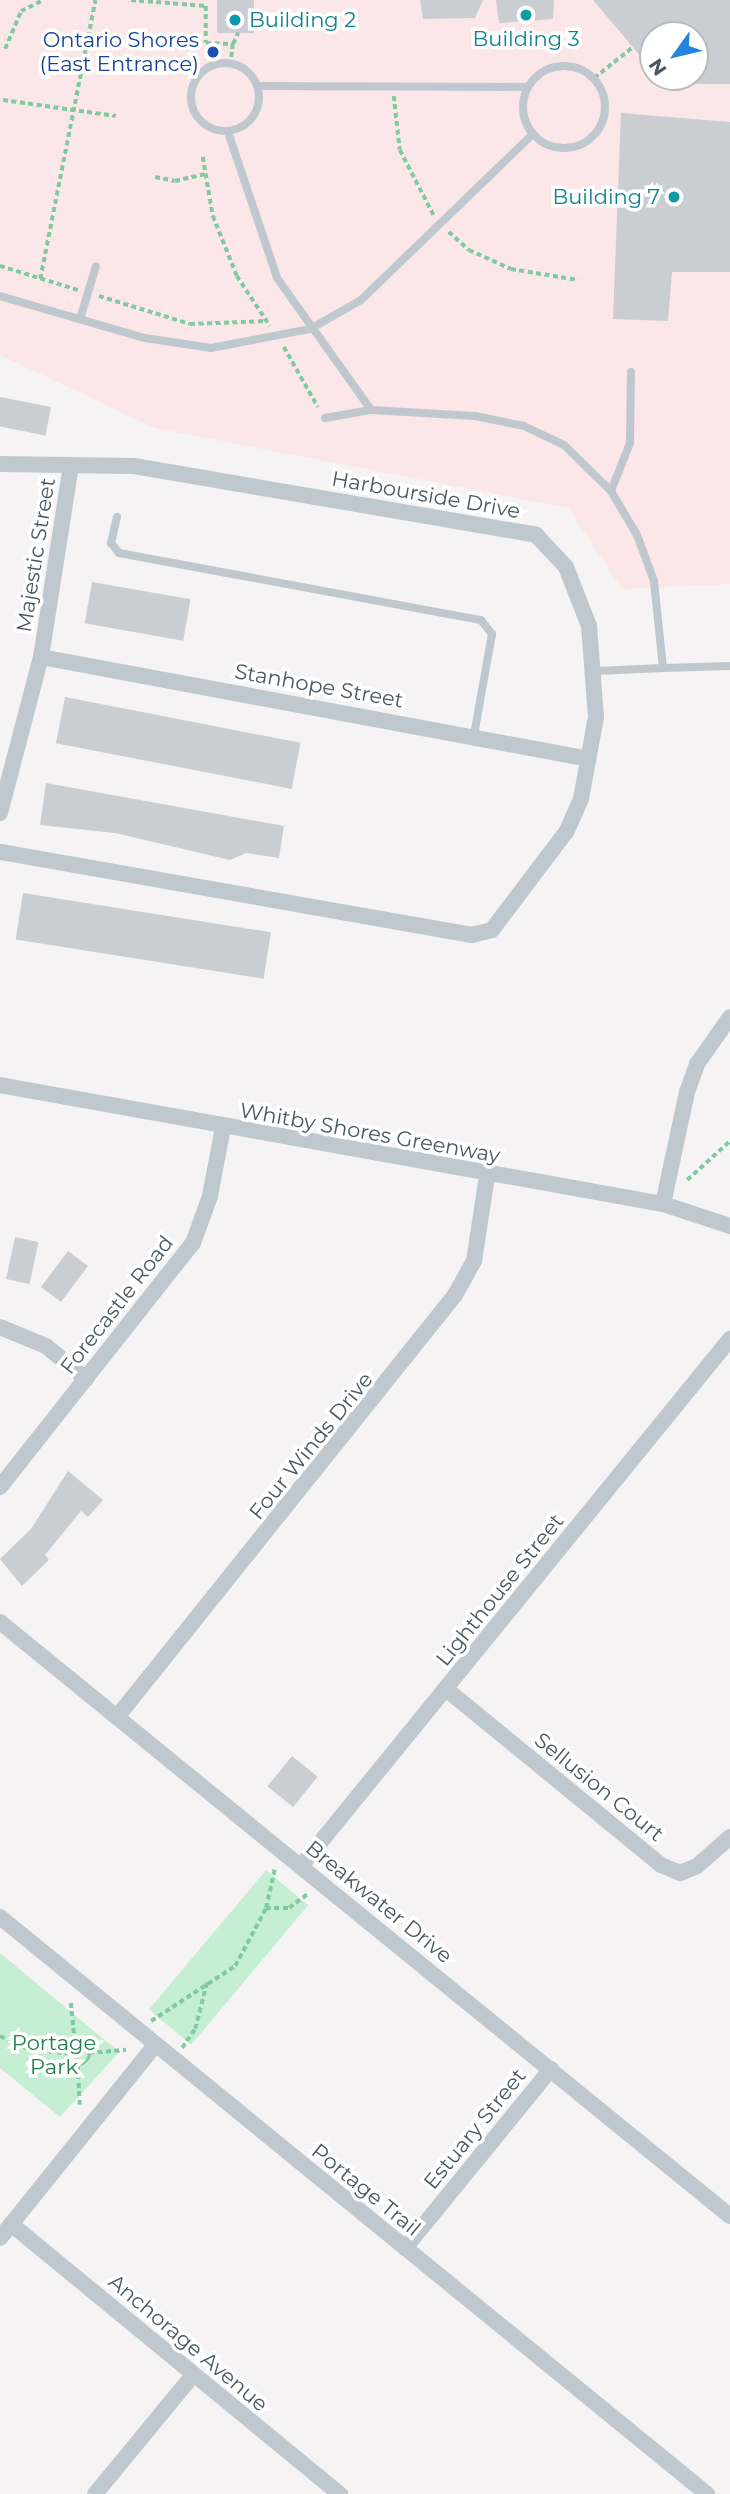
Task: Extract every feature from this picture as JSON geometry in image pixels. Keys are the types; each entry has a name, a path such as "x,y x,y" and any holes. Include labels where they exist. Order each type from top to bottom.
{"street":[{"name":"Harbourside Drive","path":"0,464 134,466 536,535 566,567 589,626 596,671 589,759 566,832 492,929 472,935 0,852"},
{"name":"Majestic Street","path":"0,813 41,657 71,465"},
{"name":"Stanhope Street","path":"41,657 474,735 589,759"},
{"path":"663,1204 687,1092 697,1064 730,1017"},
{"name":"Whitby Shores Greenway","path":"0,1085 487,1176 663,1204 730,1226"},
{"name":"Forecastle Road","path":"0,1487 193,1243 210,1196 223,1127"},
{"name":"Four Winds Drive","path":"117,1717 456,1295 474,1261 487,1176"},
{"path":"0,1327 46,1346 86,1379"},
{"name":"Lighthouse Street","path":"301,1866 730,1339"},
{"name":"Breakwater Drive","path":"0,1622 730,2216"},
{"name":"Sellusion Court","path":"446,1689 661,1865 680,1873 697,1866 730,1836"},
{"name":"Portage Trail","path":"0,1917 707,2494"},
{"path":"0,2238 155,2045"},
{"name":"Estuary Street","path":"405,2248 551,2069"},
{"name":"Anchorage Avenue","path":"11,2224 340,2494"},
{"path":"94,2494 192,2375"}],"lane":[{"path":"228,132 203,124 190,97 201,72 231,63 259,86 526,87 557,65 594,78 605,104 590,139 566,148 532,135 523,112 526,87"},
{"path":"228,132 256,113 259,86"},
{"path":"228,132 257,234 310,329 371,410"},
{"path":"0,296 80,319 211,348 279,338 310,329 361,300 532,135"},
{"path":"80,319 96,266"},
{"path":"611,491 630,443 631,372"},
{"path":"325,418 371,410 524,426 584,460 611,491 654,581 663,668"},
{"path":"117,517 111,542 119,552 481,620 492,634 474,735"},
{"path":"596,671 730,666"}],"path":[{"path":"5,50 29,0"},
{"path":"27,6 44,0"},
{"path":"40,279 95,0"},
{"path":"131,0 206,6 206,43 233,44"},
{"path":"231,63 233,44 238,33"},
{"path":"594,78 633,47"},
{"path":"3,100 116,116"},
{"path":"203,157 213,216 237,276 279,338 325,418"},
{"path":"155,177 175,181 206,174"},
{"path":"0,266 190,324 267,321"},
{"path":"687,1180 730,1141"},
{"path":"148,2023 206,1982 235,1966 265,1908 278,1863"},
{"path":"265,1908 289,1908 310,1891"},
{"path":"181,2049 195,2029 206,1982"},
{"path":"66,2053 75,2041 71,2003"},
{"path":"0,2036 32,2051 66,2053 78,2066 80,2105"},
{"path":"75,2041 87,2044 89,2053"},
{"path":"78,2066 89,2053 126,2050"}],"shaded area":[{"path":"0,0 730,0 730,584 622,589 568,508 155,428 0,355"}],"green space":[{"path":"266,1870 308,1905 191,2045 149,2009"},
{"name":"Portage Park","path":"0,1953 119,2052 60,2117 0,2068"}],"building":[{"name":"Building 2","path":"217,0 254,0 254,33 217,33"},
{"path":"420,0 483,0 475,18 423,19"},
{"path":"496,0 554,0 553,19 499,23"},
{"path":"593,0 730,0 730,84 709,84 709,21 639,21 639,54"},
{"name":"Building 7","path":"621,113 730,122 730,272 672,272 668,321 613,319"},
{"path":"0,397 51,407 46,435 0,427"},
{"path":"92,582 190,599 183,641 85,623"},
{"path":"65,697 301,743 292,789 56,743"},
{"path":"46,783 284,826 279,858 246,853 230,860 115,833 40,825"},
{"path":"23,893 271,932 264,979 16,939"},
{"path":"15,1237 38,1242 30,1284 6,1279"},
{"path":"68,1251 88,1266 61,1302 41,1287"},
{"path":"68,1471 103,1500 88,1517 81,1511 45,1555 49,1560 22,1586 0,1559 31,1529"},
{"path":"292,1756 318,1777 293,1807 267,1786"}],"place":[{"name":"Building 3","path":"526,15"},
{"name":"Building 2","path":"235,20"},
{"name":"Ontario Shores (East Entrance)","path":"213,52"},
{"name":"Building 7","path":"674,197"}]}
